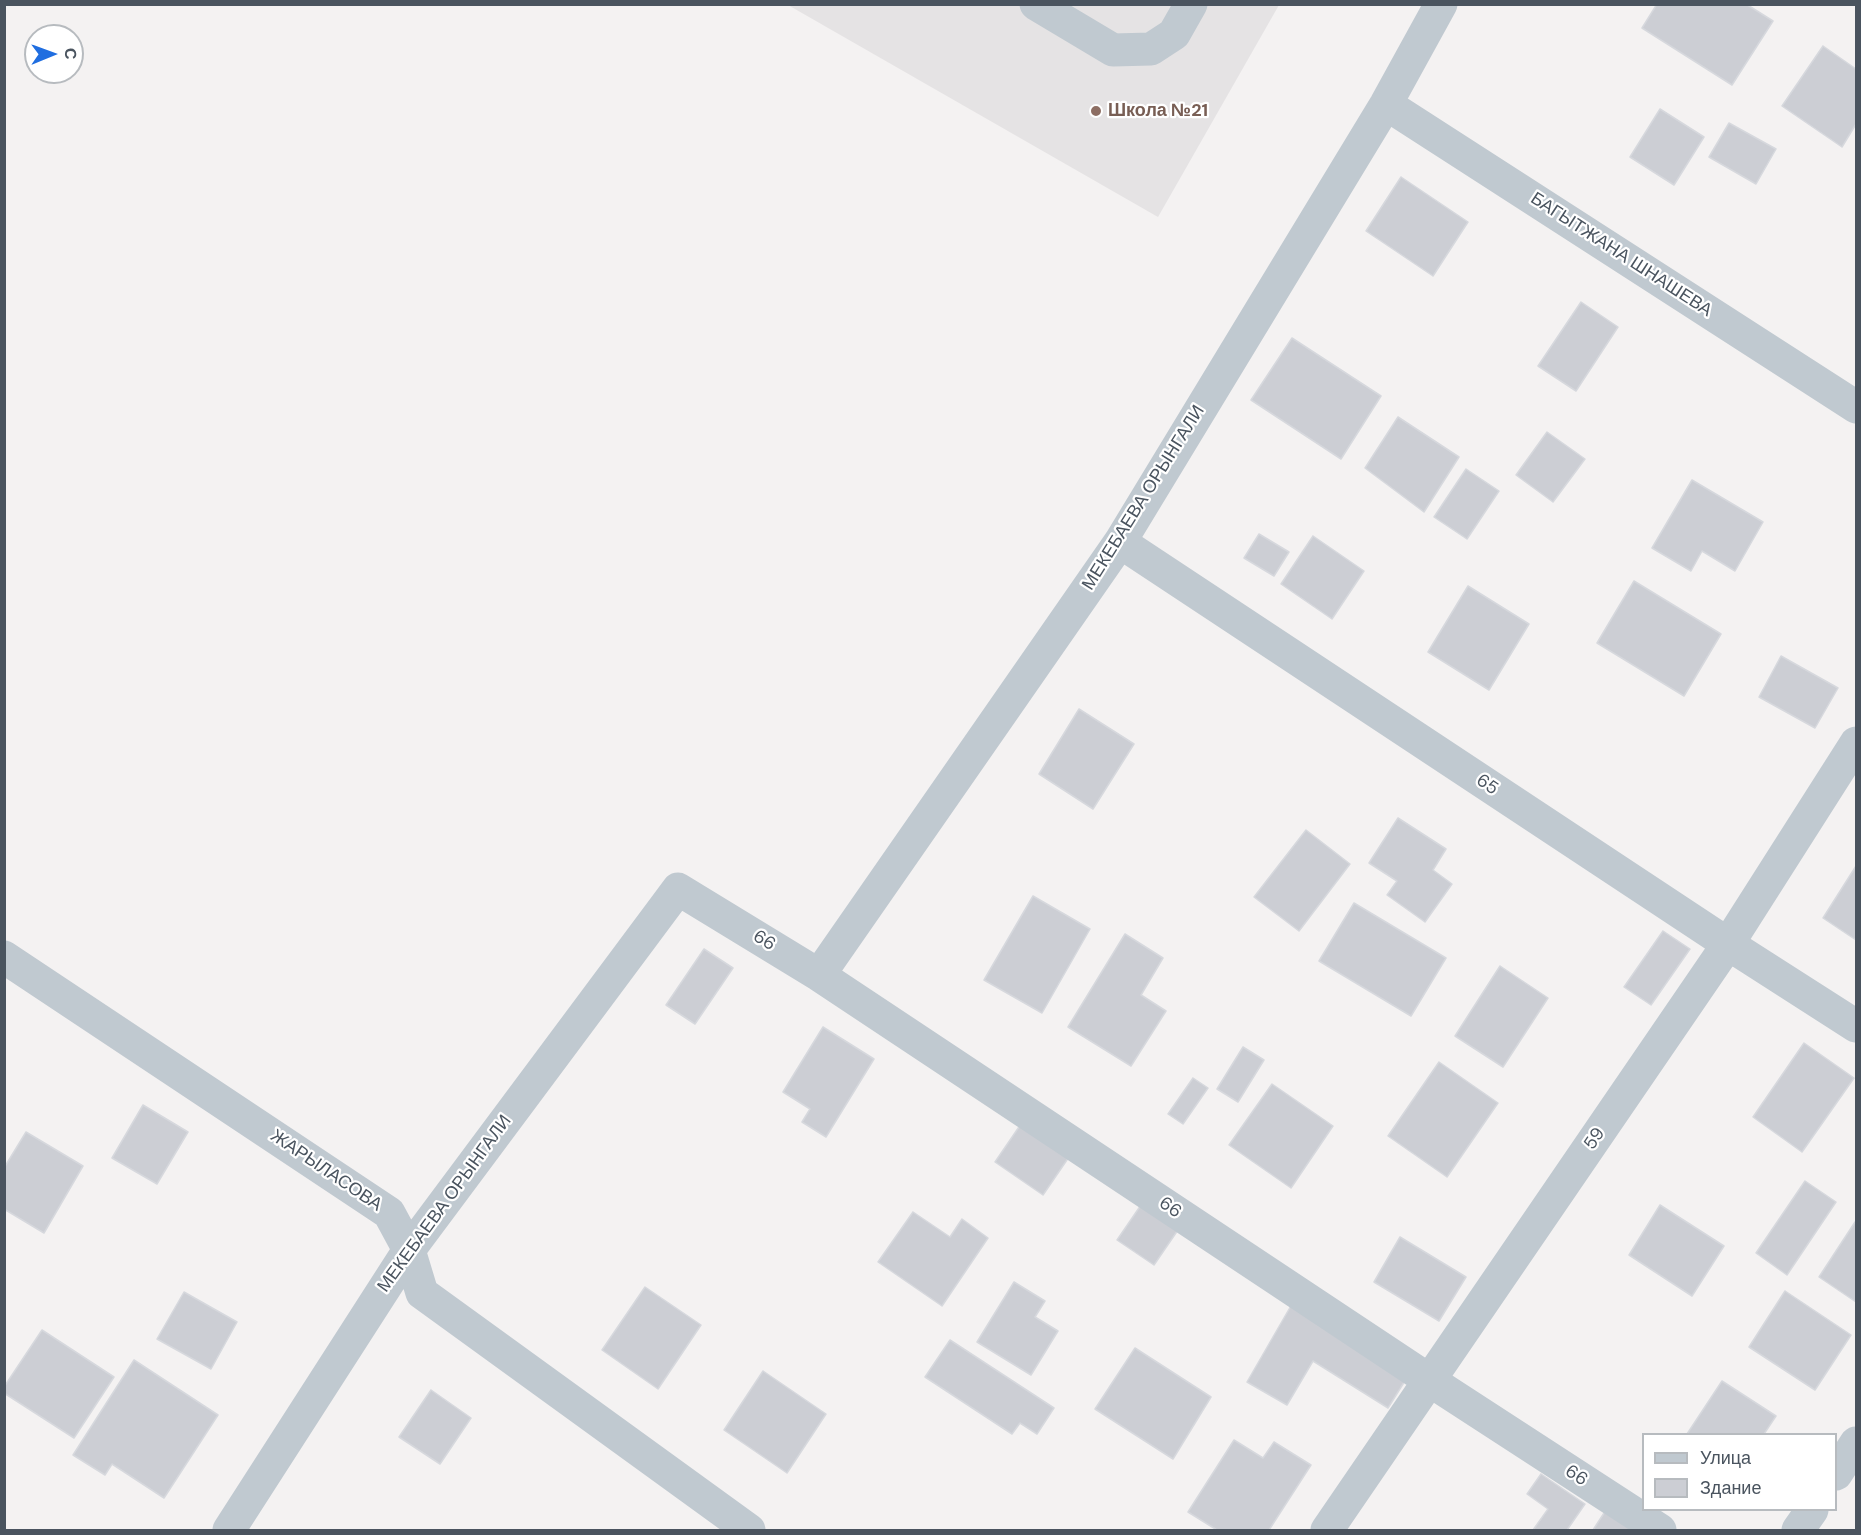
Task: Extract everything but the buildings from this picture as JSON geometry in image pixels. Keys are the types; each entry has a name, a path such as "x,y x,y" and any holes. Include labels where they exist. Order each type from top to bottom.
{"street":[{"path":"1036,4 1113,50 1151,49 1174,34 1191,4"},
{"name":"МЕКЕБАЕВА ОРЫНГАЛИ","path":"819,975 1120,542 1386,104 1441,4"},
{"name":"БАГЫТЖАНА ШНАШЕВА","path":"1386,104 1857,407"},
{"name":"65","path":"1120,542 1728,944 1857,1026"},
{"name":"59","path":"1327,1530 1728,944 1857,743"},
{"name":"МЕКЕБАЕВА ОРЫНГАЛИ","path":"229,1530 409,1250 678,889"},
{"name":"66","path":"678,889 819,975 1429,1380 1660,1530"},
{"name":"ЖАРЫЛАСОВА","path":"4,957 389,1213 409,1250 422,1293 749,1530"},
{"path":"1837,1473 1857,1443"},
{"path":"1798,1530 1811,1511"}],"shaded area":[{"name":"Школа №21","path":"788,5 1279,5 1158,217"}],"place":[{"name":"Школа №21","path":"1096,111"}]}
